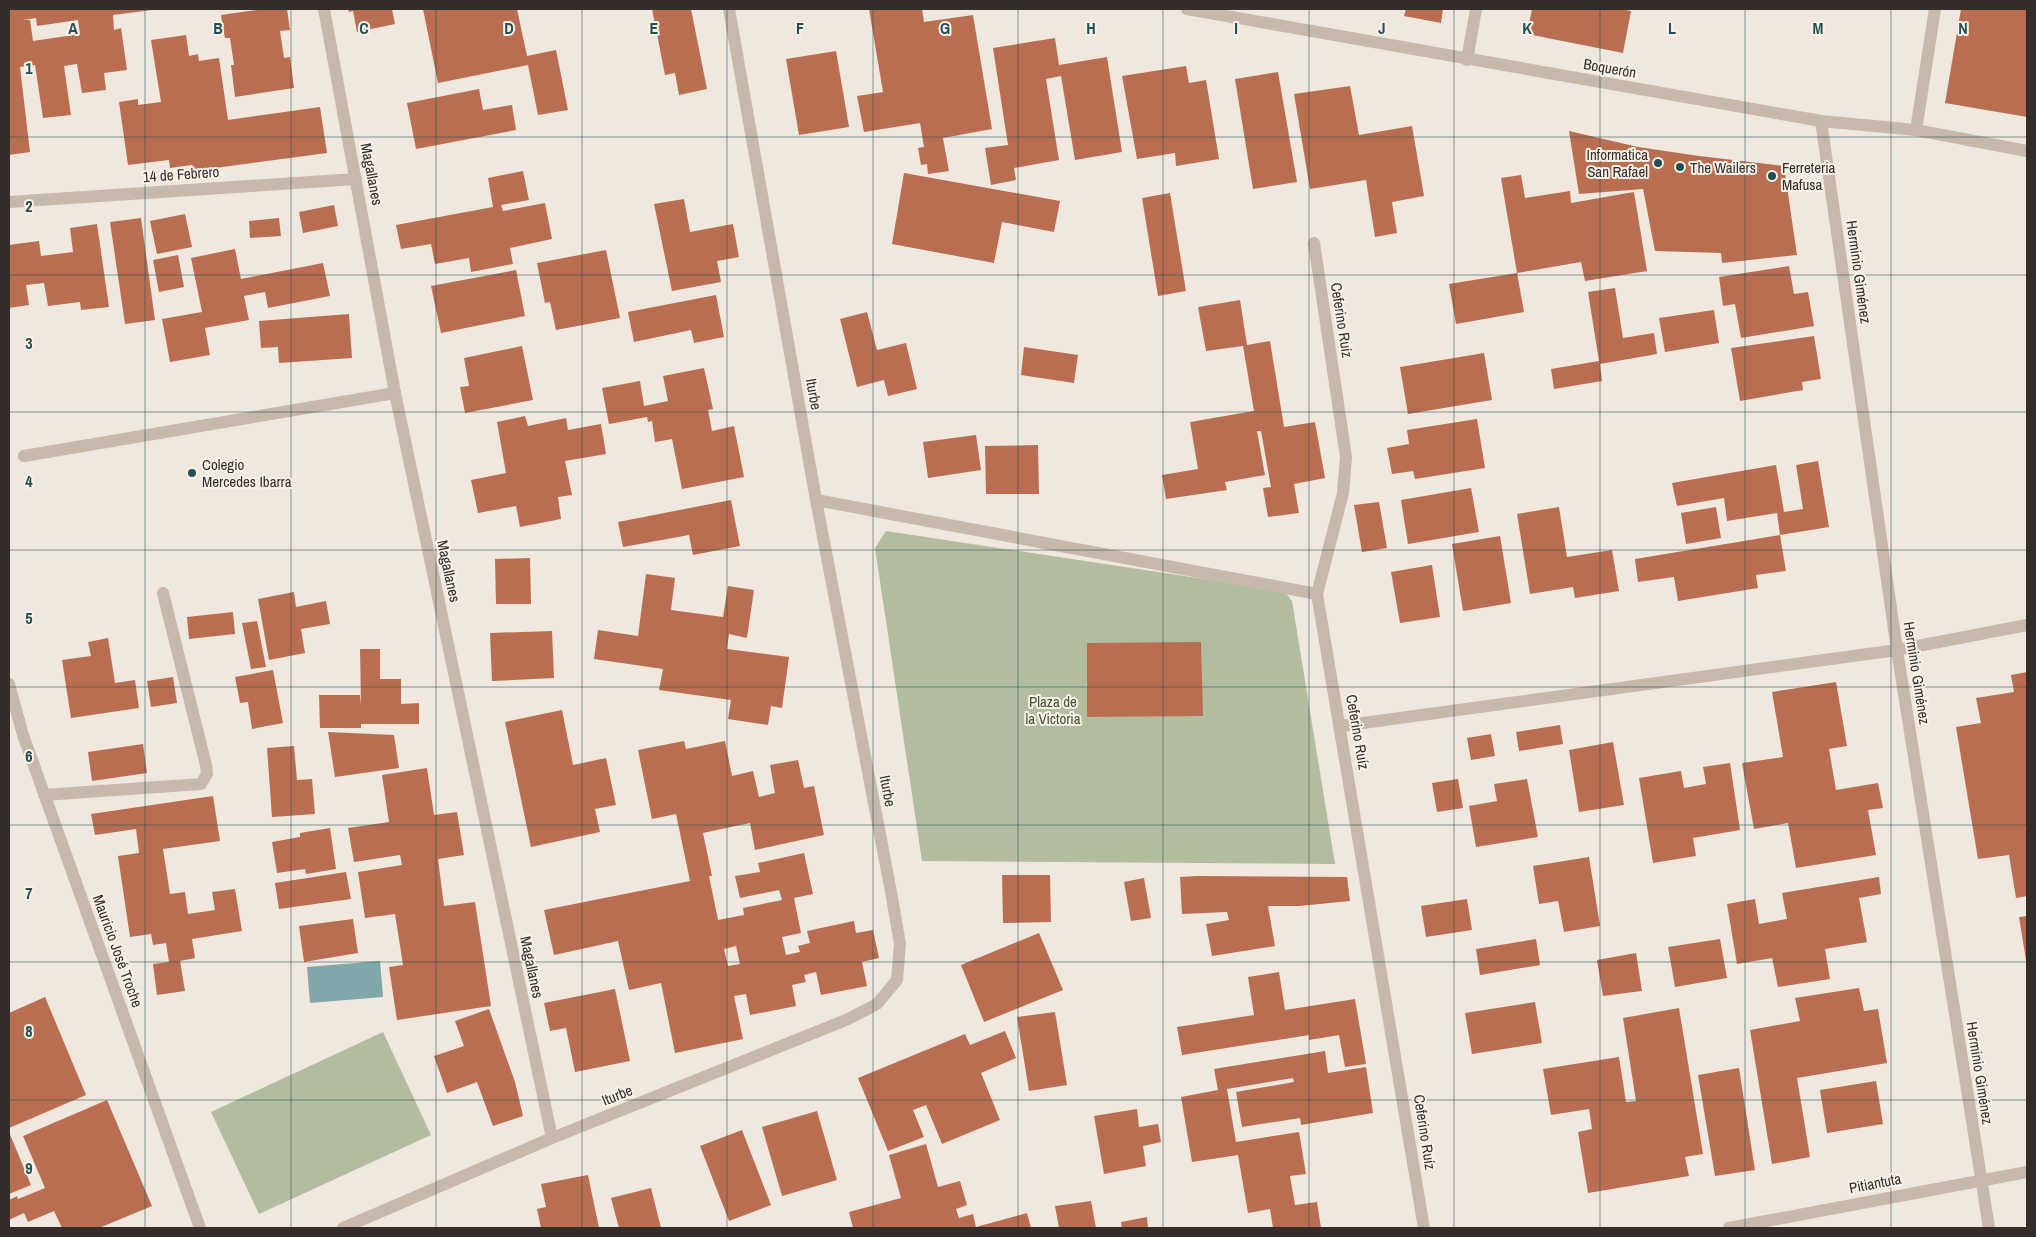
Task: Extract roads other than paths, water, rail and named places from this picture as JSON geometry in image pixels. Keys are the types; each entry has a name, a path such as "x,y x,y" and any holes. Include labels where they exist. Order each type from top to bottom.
{"street":[{"name":"Magallanes","path":"324,9 395,393 552,1138"},
{"name":"Iturbe","path":"343,1228 552,1138 846,1020 878,1004 897,980 900,944 897,926 816,500 728,9"},
{"name":"Boquerón","path":"1187,9 1467,60 1821,121 1916,130 2027,151"},
{"path":"1467,60 1476,9"},
{"path":"1916,130 1935,9"},
{"name":"Herminio Giménez","path":"1821,121 1897,650 1989,1228"},
{"name":"14 de Febrero","path":"9,202 356,179"},
{"name":"Ceferino Ruíz","path":"1314,243 1346,457 1343,493 1317,594 1341,726 1424,1228"},
{"path":"24,456 395,393"},
{"path":"816,500 1317,594"},
{"path":"44,795 201,784 207,774 163,593"},
{"path":"1341,726 1897,650 2027,625"},
{"name":"Mauricio José Troche","path":"9,684 23,736 200,1228"},
{"name":"Pitiantuta","path":"1729,1228 1981,1179 2027,1172"}],"water":[{"path":"380,961 383,997 310,1003 307,967"}],"place":[{"name":"Informatica San Rafael","path":"1658,163"},
{"name":"The Wailers","path":"1680,167"},
{"name":"Ferreteria Mafusa","path":"1772,176"},
{"name":"Colegio Mercedes Ibarra","path":"192,473"}],"park label":[{"name":"Plaza de la Victoria","path":"1053,710"}]}
